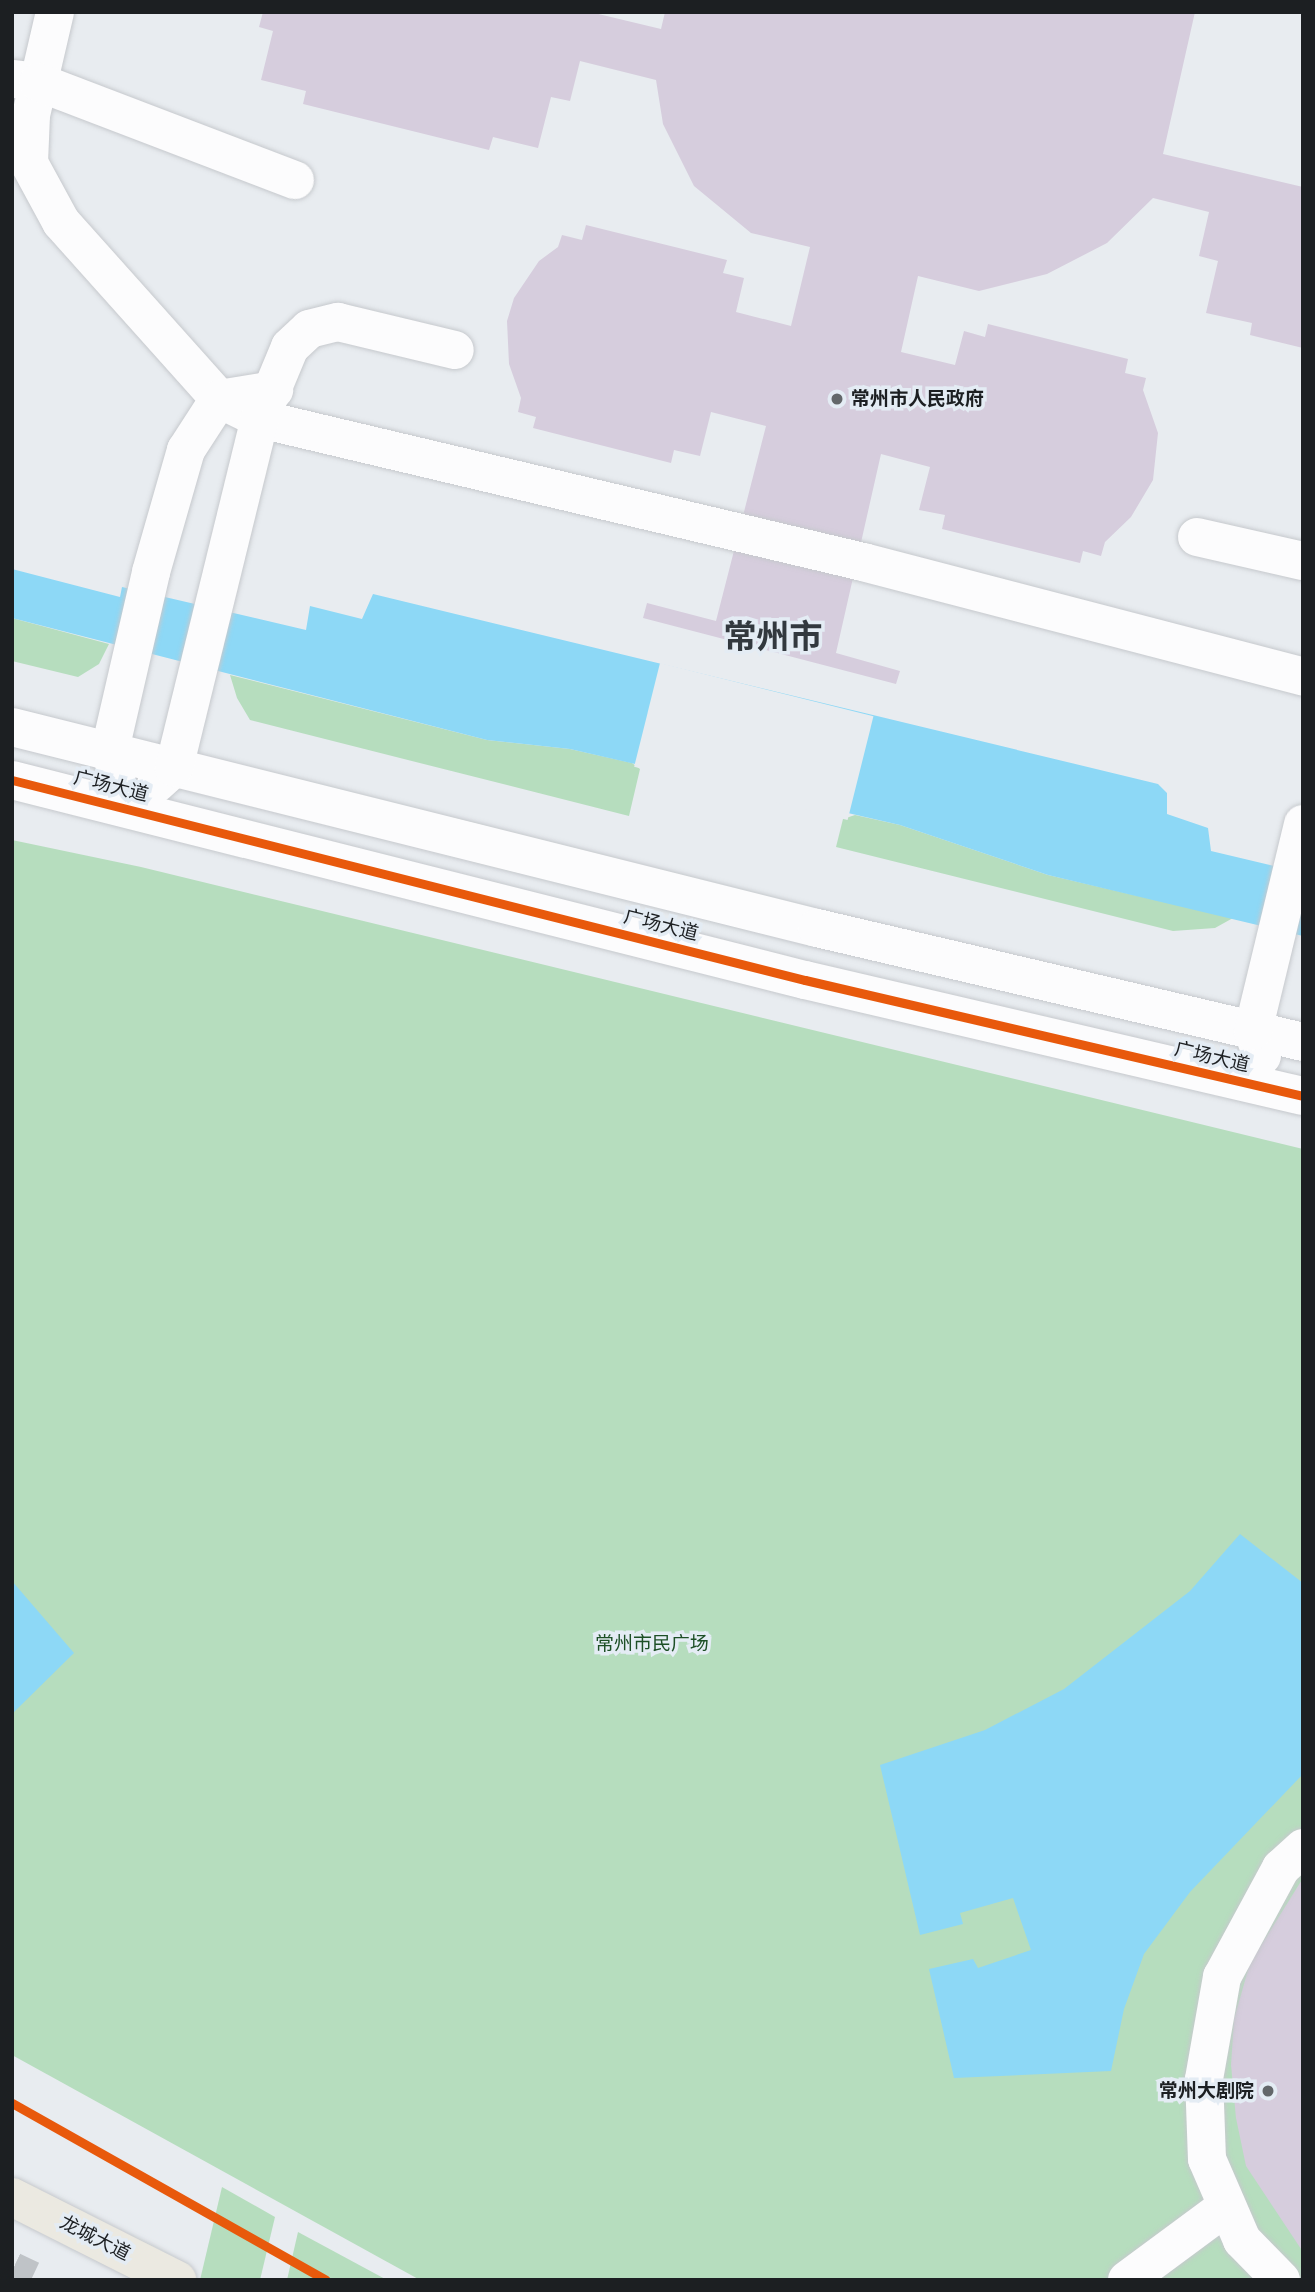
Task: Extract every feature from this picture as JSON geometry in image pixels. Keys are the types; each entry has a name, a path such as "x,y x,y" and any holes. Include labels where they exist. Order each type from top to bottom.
{"main road":[{"name":"龙城大道","path":"12,2197 177,2280"}],"street":[{"path":"55,12 25,81 31,115 29,163 61,222 219,399 267,405 1303,677"},
{"path":"25,81 295,180"},
{"path":"219,399 186,450 151,572 110,750 129,808 174,768 267,405 290,347 309,329 338,322 455,350"},
{"path":"1197,537 1303,561"},
{"name":"广场大道","path":"12,727 817,928 1303,1042"},
{"name":"广场大道","path":"12,780 805,980 1288,1093"},
{"path":"1288,1093 1253,1031 1299,840"},
{"path":"1288,1093 1303,1058"},
{"path":"1281,2280 1242,2240 1207,2158 1203,2079 1222,1977 1281,1868 1303,1849"},
{"path":"1144,2275 1227,2206"}],"green space":[{"path":"12,618 109,644 99,664 78,677 12,661"},
{"path":"230,675 487,740 570,749 632,763 640,769 629,816 250,720 237,698"},
{"path":"855,815 900,825 1048,875 1233,918 1215,928 1173,931 836,847 843,819"},
{"name":"常州市民广场","path":"12,840 141,867 1303,1149 1303,2280 420,2280 12,2055"},
{"path":"222,2187 275,2217 260,2280 200,2280"},
{"path":"298,2232 387,2280 287,2280"}],"water":[{"path":"12,569 120,597 122,587 306,630 310,606 362,619 373,594 1158,784 1167,793 1167,814 1208,828 1211,851 1303,873 1303,936 1048,875 900,825 570,749 487,740 12,618"},
{"path":"1240,1534 1303,1583 1303,1774 1190,1892 1144,1954 1124,2009 1111,2071 954,2078 929,1969 973,1959 978,1968 1031,1950 1013,1898 960,1913 963,1924 920,1935 880,1765 985,1730 1064,1689 1190,1591"},
{"path":"12,1581 74,1653 12,1714"}],"pier":[{"path":"660,663 873,716 848,820 634,767"}],"building":[{"path":"263,12 590,12 661,29 665,12 1195,12 1163,154 1303,187 1303,348 1250,335 1252,323 1206,313 1218,261 1199,256 1209,212 1153,198 1107,243 1047,274 979,291 918,276 901,352 955,365 964,331 985,337 988,324 1128,359 1125,373 1146,378 1143,390 1158,433 1153,480 1131,517 1105,542 1101,556 1083,551 1080,563 942,529 945,515 919,510 930,467 881,454 836,653 900,671 896,684 643,618 647,603 716,621 766,426 711,412 700,456 674,450 671,463 533,428 536,417 518,412 521,398 509,364 507,321 514,298 539,261 558,247 562,235 582,240 586,225 727,260 723,273 744,278 736,312 791,326 810,247 751,233 694,186 663,124 656,80 580,61 570,101 551,97 538,148 493,137 489,150 303,104 306,91 261,80 273,31 259,27"},
{"name":"常州大剧院","path":"1303,1878 1303,2252 1246,2166 1236,2118 1231,2065 1234,2019 1250,1963"}],"tunnel":[{"path":"12,2271 31,2280"}],"cycle path":[{"path":"12,780 805,980 1303,1096"},
{"path":"12,2103 326,2280"}],"place":[{"name":"常州市人民政府","path":"837,399"},
{"name":"常州大剧院","path":"1268,2091"}],"district":[{"name":"常州市","path":"773,637"}]}
